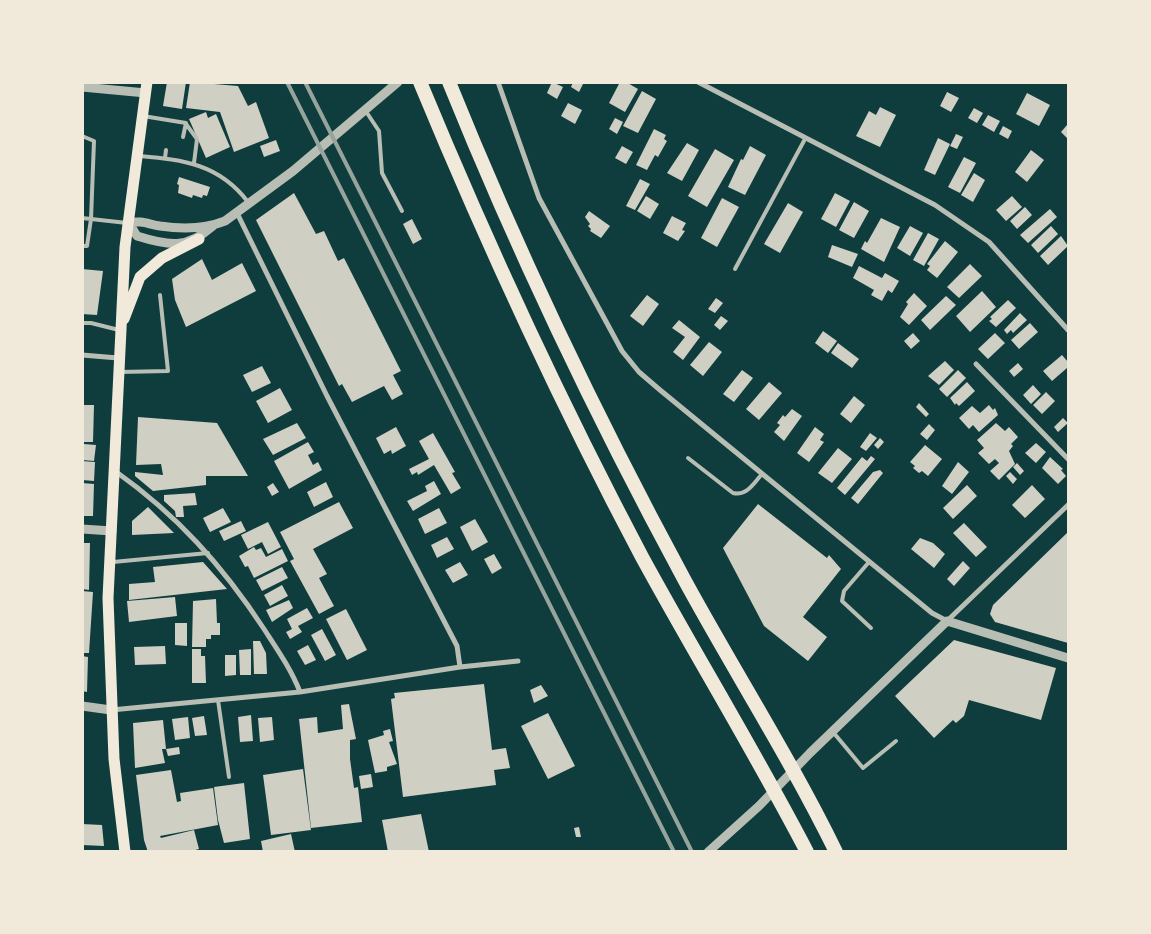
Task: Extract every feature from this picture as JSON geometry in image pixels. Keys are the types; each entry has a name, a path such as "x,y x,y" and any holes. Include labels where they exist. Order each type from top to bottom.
{"highway":[{"path":"420,82 453,162 535,344 642,555 807,852"},
{"path":"451,87 573,363 663,539 836,852"}],"main road":[{"path":"125,852 118,810 111,710 108,598 115,470 118,358 125,247 147,88"},
{"path":"120,330 140,276 162,258 199,239"}],"street":[{"path":"212,226 178,228 138,221 129,223 138,236 153,241 178,245 199,239 212,226 237,213 293,171 398,82"},
{"path":"498,82 540,198 622,351 639,372 932,613 947,620 1068,658"},
{"path":"698,82 935,205 969,227 989,242 1068,330"},
{"path":"89,86 147,88"},
{"path":"237,213 328,396 457,646 460,667"},
{"path":"82,355 118,358"},
{"path":"976,364 1068,459"},
{"path":"115,470 147,495 208,553 248,606 291,671 300,692"},
{"path":"708,852 759,806 947,620 1068,506"},
{"path":"82,529 112,531"},
{"path":"82,706 111,710 300,692 460,667 518,661"}],"lane":[{"path":"365,110 379,131 382,173 402,210"},
{"path":"142,116 169,123 186,123"},
{"path":"184,138 186,123"},
{"path":"186,123 197,139 194,163"},
{"path":"82,136 94,141 91,219 87,246 82,246"},
{"path":"735,269 805,139"},
{"path":"164,158 166,150"},
{"path":"180,160 181,152"},
{"path":"137,156 194,163 237,187 249,204"},
{"path":"82,218 129,223"},
{"path":"118,372 168,371 160,295"},
{"path":"82,324 92,323 120,330"},
{"path":"688,458 732,493 744,493 762,474"},
{"path":"110,562 208,553"},
{"path":"869,562 844,591 842,601 871,628"},
{"path":"218,700 229,777"},
{"path":"832,732 863,768 896,741"}],"building":[{"path":"167,82 186,82 182,109 163,106"},
{"path":"190,82 238,86 248,106 256,102 269,138 234,152 220,112 186,108"},
{"path":"552,82 563,87 557,99 547,93"},
{"path":"573,82 584,82 579,92 571,87"},
{"path":"620,82 626,82 638,89 625,112 609,103"},
{"path":"642,91 656,99 638,133 623,126"},
{"path":"947,92 959,98 951,112 940,106"},
{"path":"1027,93 1050,105 1039,126 1016,114"},
{"path":"568,103 582,110 575,124 561,116"},
{"path":"880,107 896,115 880,147 856,136 869,111 876,115"},
{"path":"974,108 983,113 977,123 968,118"},
{"path":"206,112 208,118 216,114 230,147 206,158 189,119"},
{"path":"988,115 1000,121 994,132 982,125"},
{"path":"615,118 623,122 617,134 609,129"},
{"path":"1003,126 1012,131 1008,139 999,134"},
{"path":"1068,126 1068,139 1061,132"},
{"path":"654,129 666,135 664,139 667,141 658,157 655,155 647,170 636,165"},
{"path":"956,134 963,137 957,149 950,146"},
{"path":"938,138 950,144 935,175 924,170"},
{"path":"276,140 280,151 264,157 260,146"},
{"path":"687,143 699,150 682,181 667,173"},
{"path":"622,146 633,152 626,164 615,158"},
{"path":"750,146 766,155 745,195 728,187 741,159 743,160"},
{"path":"715,149 734,160 707,207 688,196"},
{"path":"1031,150 1044,160 1027,182 1015,172"},
{"path":"964,157 976,163 960,193 948,187"},
{"path":"974,173 985,180 973,202 961,195"},
{"path":"179,177 210,187 207,196 203,195 202,198 193,195 192,198 178,193 179,185 177,184"},
{"path":"640,179 650,184 635,210 626,206"},
{"path":"294,193 316,234 324,231 338,261 344,258 401,371 393,375 403,394 392,400 384,386 352,402 342,384 339,386 256,220"},
{"path":"835,193 850,201 836,227 821,219"},
{"path":"646,196 659,204 650,219 637,211"},
{"path":"1012,196 1022,207 1006,221 996,210"},
{"path":"722,198 739,207 717,247 701,238"},
{"path":"854,202 869,211 854,238 839,230"},
{"path":"788,203 803,212 780,253 764,244"},
{"path":"1025,207 1032,215 1017,229 1010,221"},
{"path":"1050,209 1057,217 1028,243 1020,235"},
{"path":"589,211 610,226 601,238 590,231 591,229 588,226 590,224 585,217"},
{"path":"672,216 686,223 682,230 685,231 678,241 663,233"},
{"path":"881,218 900,227 884,262 861,249 865,241 867,243"},
{"path":"412,219 422,239 413,244 403,224"},
{"path":"910,226 923,233 910,256 897,248"},
{"path":"1051,226 1058,234 1038,253 1031,245"},
{"path":"928,233 939,239 924,266 913,260"},
{"path":"1061,236 1068,246 1048,265 1040,256"},
{"path":"945,241 958,252 937,278 927,270 930,266 927,264"},
{"path":"832,245 858,254 852,267 828,257"},
{"path":"202,259 212,280 242,263 256,291 186,327 175,300 172,279"},
{"path":"970,264 982,276 959,298 947,287"},
{"path":"859,266 882,278 885,273 899,281 892,293 888,290 882,301 871,295 874,290 853,278"},
{"path":"82,269 103,271 97,315 82,314"},
{"path":"982,291 996,307 970,332 956,316"},
{"path":"914,293 927,306 909,325 900,317 908,304 906,302"},
{"path":"647,295 659,304 643,326 630,316"},
{"path":"946,296 956,305 930,330 921,320"},
{"path":"716,298 723,303 715,313 708,309"},
{"path":"1008,300 1016,308 996,327 989,321 992,319 990,317"},
{"path":"1020,313 1027,320 1013,333 1011,330 1007,334 1004,330"},
{"path":"721,316 728,321 720,330 714,325"},
{"path":"679,320 700,337 683,360 673,352 685,337 672,328"},
{"path":"1030,323 1038,332 1019,349 1011,340"},
{"path":"823,331 837,341 828,353 815,343"},
{"path":"913,333 920,341 911,349 904,341"},
{"path":"995,333 1005,343 988,359 978,349"},
{"path":"709,342 722,352 703,376 690,365"},
{"path":"838,343 859,359 852,368 831,353"},
{"path":"1062,355 1068,362 1068,369 1052,381 1043,371"},
{"path":"945,361 954,370 939,385 928,376"},
{"path":"1018,363 1023,369 1014,377 1009,371"},
{"path":"262,366 271,383 252,392 243,375"},
{"path":"742,370 753,378 734,402 723,394"},
{"path":"958,370 966,378 947,397 939,389"},
{"path":"769,382 782,393 759,420 746,409"},
{"path":"967,382 975,391 959,406 956,403 955,405 950,398"},
{"path":"1033,385 1041,394 1031,404 1023,395"},
{"path":"280,388 292,410 268,423 256,401"},
{"path":"1046,392 1055,401 1042,414 1033,405"},
{"path":"854,396 865,405 851,423 840,414"},
{"path":"919,403 929,414 926,417 916,407"},
{"path":"82,405 94,405 93,442 82,442"},
{"path":"989,405 993,410 995,408 998,415 979,432 973,425 969,429 959,418 972,406 980,413"},
{"path":"792,409 802,416 784,441 774,432 780,425 777,423 783,415 785,417"},
{"path":"138,417 217,423 248,476 206,476 206,485 153,491 135,476 135,472 163,475 161,464 136,465"},
{"path":"1063,418 1068,423 1058,432 1054,427"},
{"path":"297,423 306,438 273,455 263,439"},
{"path":"996,423 1005,431 1009,427 1018,437 1011,444 1013,446 1009,451 1015,464 999,480 990,471 999,463 995,459 989,464 978,453 984,448 977,440"},
{"path":"929,424 935,430 927,440 920,434"},
{"path":"396,427 406,446 392,454 391,450 384,454 376,438"},
{"path":"815,427 824,434 820,440 824,442 809,462 797,453"},
{"path":"433,433 455,472 452,473 461,488 451,494 434,465 418,475 417,472 412,475 409,469 429,459 419,441"},
{"path":"870,433 877,438 866,451 860,447"},
{"path":"880,438 884,442 878,449 874,445"},
{"path":"308,442 314,452 308,455 313,465 318,462 322,470 289,489 274,461"},
{"path":"1036,443 1046,452 1036,463 1025,453"},
{"path":"84,444 96,445 94,461 82,460"},
{"path":"925,445 942,459 928,476 922,471 919,473 910,462"},
{"path":"838,448 852,459 832,483 818,473"},
{"path":"871,456 875,459 845,495 837,488 862,457 867,461"},
{"path":"1050,457 1063,469 1061,470 1066,476 1058,484 1042,468"},
{"path":"82,461 95,462 94,481 82,480"},
{"path":"958,462 969,472 952,494 942,486"},
{"path":"1017,463 1024,471 1020,475 1013,467"},
{"path":"880,470 883,473 858,504 851,498 873,472"},
{"path":"1010,472 1017,479 1013,484 1006,476"},
{"path":"434,481 441,494 413,511 407,501 427,491 425,486"},
{"path":"326,482 333,497 314,507 307,492"},
{"path":"82,483 94,484 93,516 82,516"},
{"path":"273,483 279,492 272,496 267,487"},
{"path":"967,485 977,496 953,519 943,508"},
{"path":"1032,485 1045,499 1025,518 1012,505"},
{"path":"195,493 197,505 183,506 184,517 176,517 175,511 164,501 164,495"},
{"path":"339,502 353,528 313,549 327,574 319,578 334,606 319,614 290,561 294,559 280,532"},
{"path":"758,504 827,558 829,555 841,569 803,617 827,637 808,661 764,626 723,548"},
{"path":"148,507 174,533 132,535 132,521"},
{"path":"223,508 231,522 210,532 203,518"},
{"path":"439,508 447,523 425,534 418,519"},
{"path":"475,519 488,542 472,551 460,527"},
{"path":"241,521 246,531 224,541 219,531"},
{"path":"268,522 281,547 268,554 262,542 248,549 241,535"},
{"path":"964,523 987,547 976,557 953,533"},
{"path":"1068,532 1068,643 995,622 990,614 993,605"},
{"path":"447,537 454,549 437,558 431,545"},
{"path":"920,538 933,543 945,554 934,568 911,549"},
{"path":"82,543 90,543 89,590 82,589"},
{"path":"254,547 256,550 261,548 266,557 282,549 288,561 254,578 248,566 245,567 239,556"},
{"path":"494,554 502,568 492,574 484,559"},
{"path":"963,561 970,568 954,586 947,579"},
{"path":"203,562 227,589 129,600 129,584 155,582 153,567"},
{"path":"460,562 468,575 453,583 445,570"},
{"path":"282,567 288,578 262,591 256,580"},
{"path":"282,585 288,596 270,606 264,595"},
{"path":"82,591 93,592 89,653 82,653"},
{"path":"175,597 177,616 129,622 127,601"},
{"path":"216,599 217,623 220,623 220,635 211,635 211,639 206,639 206,647 192,647 193,601"},
{"path":"289,600 293,608 272,622 266,610"},
{"path":"307,608 313,618 298,626 302,632 290,639 286,632 292,629 287,619"},
{"path":"346,609 367,650 347,660 326,619"},
{"path":"175,623 187,623 187,646 175,645"},
{"path":"322,629 336,655 325,661 311,635"},
{"path":"954,640 1056,668 1041,720 969,700 964,716 956,723 953,720 934,738 895,696"},
{"path":"253,641 260,641 266,653 267,674 254,674"},
{"path":"308,645 316,660 305,665 297,651"},
{"path":"165,646 166,664 135,665 134,647"},
{"path":"192,649 201,649 201,656 205,656 206,683 192,683"},
{"path":"251,649 251,675 240,675 239,650"},
{"path":"225,655 236,655 236,675 225,676"},
{"path":"82,656 88,657 87,692 82,691"},
{"path":"484,684 492,750 506,748 510,768 494,770 496,785 403,797 391,699 395,698 394,693"},
{"path":"541,685 548,696 534,703 530,690"},
{"path":"349,704 356,739 350,740 350,759 354,788 358,787 362,822 311,828 299,719 317,717 318,733 343,729 341,705"},
{"path":"548,713 575,766 548,779 521,726"},
{"path":"251,715 253,741 240,742 238,717"},
{"path":"204,716 207,735 195,736 192,718"},
{"path":"188,717 190,738 175,740 172,719"},
{"path":"272,717 274,740 260,742 258,718"},
{"path":"163,720 166,749 162,749 165,763 135,768 133,723"},
{"path":"390,729 393,741 389,742 397,764 387,767 387,771 375,773 368,740 384,735 383,731"},
{"path":"179,747 180,754 168,756 166,749"},
{"path":"303,769 311,830 271,835 263,775"},
{"path":"171,770 177,802 181,801 180,793 213,788 218,825 160,836 161,838 194,830 199,849 188,852 148,852 144,840 136,775"},
{"path":"371,774 373,787 361,789 359,776"},
{"path":"244,783 250,839 224,843 218,820 214,787"},
{"path":"421,814 429,852 388,852 382,820"},
{"path":"82,824 102,825 104,846 82,845"},
{"path":"579,827 581,837 576,837 574,828"},
{"path":"291,834 295,852 263,852 261,841"}],"railway":[{"path":"287,82 674,852"},
{"path":"305,82 692,852"}]}
